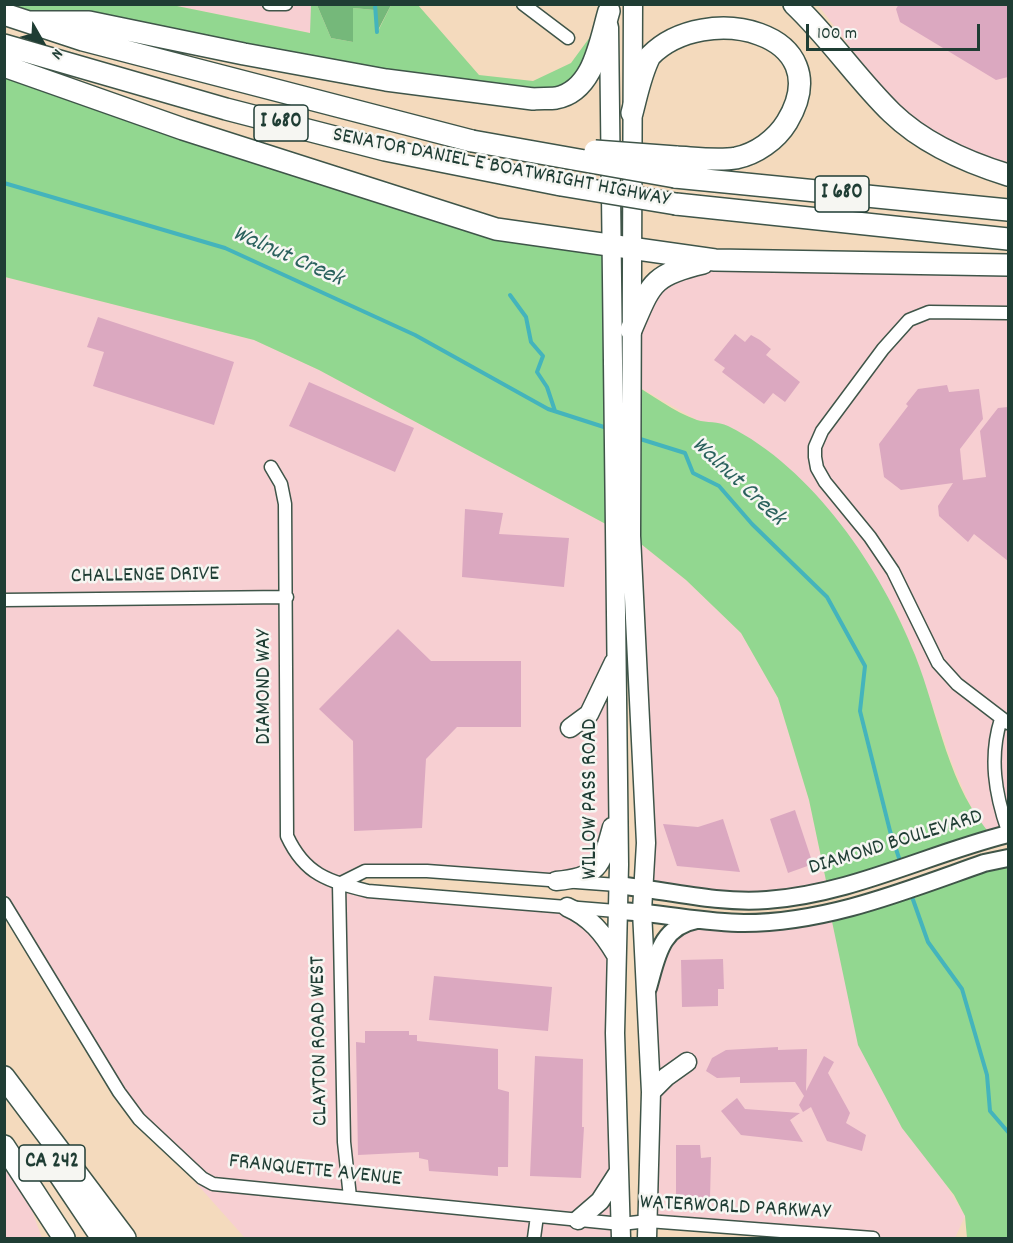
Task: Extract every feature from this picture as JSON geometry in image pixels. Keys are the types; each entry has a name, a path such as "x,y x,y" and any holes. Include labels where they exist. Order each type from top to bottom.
{"highway":[{"path":"794,4 822,31 885,106 921,137 957,157 1008,175"},
{"path":"30,22 88,22 386,80 522,98 557,98 583,83 592,67 609,8"},
{"path":"676,167 735,158 749,153 779,133 791,114 798,88 798,69 793,52 774,26 750,10"},
{"path":"632,112 649,57 672,24 692,12"},
{"name":"SENATOR DANIEL E BOATWRIGHT HIGHWAY","path":"4,14 82,40 472,141 1008,210"},
{"name":"SENATOR DANIEL E BOATWRIGHT HIGHWAY","path":"4,45 226,109 373,147 561,185 676,204 1008,239"},
{"path":"4,66 183,129 496,229 621,249 715,260 1008,265"},
{"path":"631,330 649,288 661,276 715,260"},
{"path":"4,1077 125,1239"},
{"name":"CA 242","path":"4,1086 102,1239"},
{"name":"CA 242","path":"4,1146 64,1239"},
{"path":"4,1158 48,1239"}],"main road":[{"path":"621,249 632,112 633,4"},
{"path":"609,8 621,249"},
{"name":"WILLOW PASS ROAD","path":"621,249 631,330 616,658 616,811 619,865 616,885 615,1033 621,1232"},
{"name":"WILLOW PASS ROAD","path":"621,249 613,360 646,843 642,911 651,1092 646,1233"},
{"path":"570,728 589,714 616,658"},
{"path":"556,881 582,879 590,874 606,847 616,811"},
{"name":"DIAMOND BOULEVARD","path":"616,885 731,899 776,899 837,889 1008,832"},
{"name":"DIAMOND BOULEVARD","path":"616,911 642,911 726,921 777,921 842,910 984,863 1008,858"},
{"path":"726,921 734,914 767,910 776,899"},
{"path":"567,907 582,914 595,925 616,955"},
{"path":"647,992 665,938 674,927 703,918"},
{"path":"651,1092 666,1077 687,1062"},
{"path":"578,1220 600,1201 619,1172"}],"street":[{"path":"268,4 286,4"},
{"path":"523,4 568,38"},
{"path":"1008,313 941,312 918,315 909,320 892,338 822,430 815,447 817,468 825,482 870,537 893,571 938,663 957,684 1005,721 995,738 993,762 1002,813 1008,832"},
{"name":"DIAMOND WAY","path":"271,467 281,484 285,504 287,836 305,866 339,884 368,891 616,911"},
{"name":"CHALLENGE DRIVE","path":"4,600 286,597"},
{"path":"339,884 365,871 427,871 616,885"},
{"name":"CLAYTON ROAD WEST","path":"339,884 344,1142 350,1197"},
{"name":"FRANQUETTE AVENUE","path":"4,903 119,1092 139,1119 202,1178 213,1184 578,1220 621,1232"},
{"path":"534,1239 537,1216"},
{"name":"WATERWORLD PARKWAY","path":"621,1232 873,1239"}],"shaded area":[{"path":"172,5 311,5 311,33"},
{"path":"818,5 1008,5 1008,166 987,159 912,120 881,88"},
{"path":"1008,265 1008,834 994,838 981,824 969,803 952,763 915,655 896,611 817,497 774,456 732,428 697,420 630,382 649,288 683,267"},
{"path":"5,277 254,340 319,370 615,529 616,811 582,879 365,871 340,883 567,907 616,955 621,1238 245,1238 139,1119 5,903"},
{"path":"631,536 686,580 741,633 778,698 809,800 828,890 766,900 643,888"},
{"path":"830,912 902,1128 940,1175 965,1216 955,1238 873,1238 648,1221 647,992 674,927"},
{"path":"4,1158 30,1205 42,1238 5,1238"}],"green space":[{"path":"4,5 172,5 310,33 311,5 317,5 331,38 353,42 353,8 375,10 378,31 391,5 418,5 479,75 533,81 571,63 609,11 599,46 557,98 30,22"},
{"path":"317,5 391,5 377,32 375,10 353,8 353,42 331,38"},
{"path":"4,66 474,223 612,247 615,529 319,370 254,340 5,277"},
{"path":"630,382 688,417 724,424 759,444 788,467 841,524 884,589 901,622 915,655 955,774 978,819 994,838 828,890 809,800 778,698 741,633 686,580 631,536"},
{"path":"984,863 1008,866 1008,1238 967,1238 965,1216 954,1195 902,1128 858,1045 830,912"}],"building":[{"path":"899,4 1008,4 1008,77 996,80 900,22 896,9"},
{"path":"98,317 234,362 214,425 93,386 104,352 87,347"},
{"path":"735,334 745,342 751,335 760,340 771,349 766,355 800,382 785,402 773,393 764,404 722,372 725,368 714,360"},
{"path":"309,382 414,428 395,472 289,426"},
{"path":"947,385 949,392 979,389 983,419 960,449 963,480 986,477 980,431 998,408 1008,407 1008,561 974,534 968,542 939,516 938,506 953,483 901,490 884,477 879,444 908,406 906,404 918,389"},
{"path":"465,509 503,513 499,534 569,538 564,587 462,577"},
{"path":"398,629 431,661 521,661 521,727 457,727 426,759 422,828 354,831 353,741 319,709"},
{"path":"795,810 813,864 788,873 770,819"},
{"path":"723,819 740,872 677,866 663,824 698,827"},
{"path":"723,959 724,989 718,989 718,1006 682,1007 681,960"},
{"path":"434,976 552,987 548,1031 429,1020"},
{"path":"365,1031 409,1031 409,1035 417,1035 417,1041 498,1049 498,1089 509,1092 508,1167 498,1167 498,1176 429,1171 428,1160 419,1158 419,1152 358,1155 356,1042 365,1043"},
{"path":"778,1047 778,1050 807,1049 806,1091 824,1056 834,1062 828,1073 850,1113 846,1123 866,1135 862,1151 827,1141 811,1107 803,1112 799,1105 804,1096 795,1082 740,1083 740,1077 717,1078 706,1071 712,1058 726,1050"},
{"path":"535,1056 583,1059 582,1127 584,1127 581,1178 530,1176"},
{"path":"737,1098 745,1109 800,1113 790,1120 803,1142 741,1135 721,1111"},
{"path":"676,1145 700,1145 701,1158 711,1157 710,1199 676,1199"}],"waterway":[{"path":"375,4 377,32"},
{"name":"Walnut Creek","path":"4,183 225,248 415,335 548,409 607,428"},
{"path":"510,295 526,317 531,342 543,356 537,372 547,387 555,411"},
{"name":"Walnut Creek","path":"637,438 685,453 693,473 719,486 752,524 827,597 865,666 860,711 890,831 901,864"},
{"name":"Walnut Creek","path":"911,894 928,942 962,989 987,1075 990,1111 1008,1132"}]}
